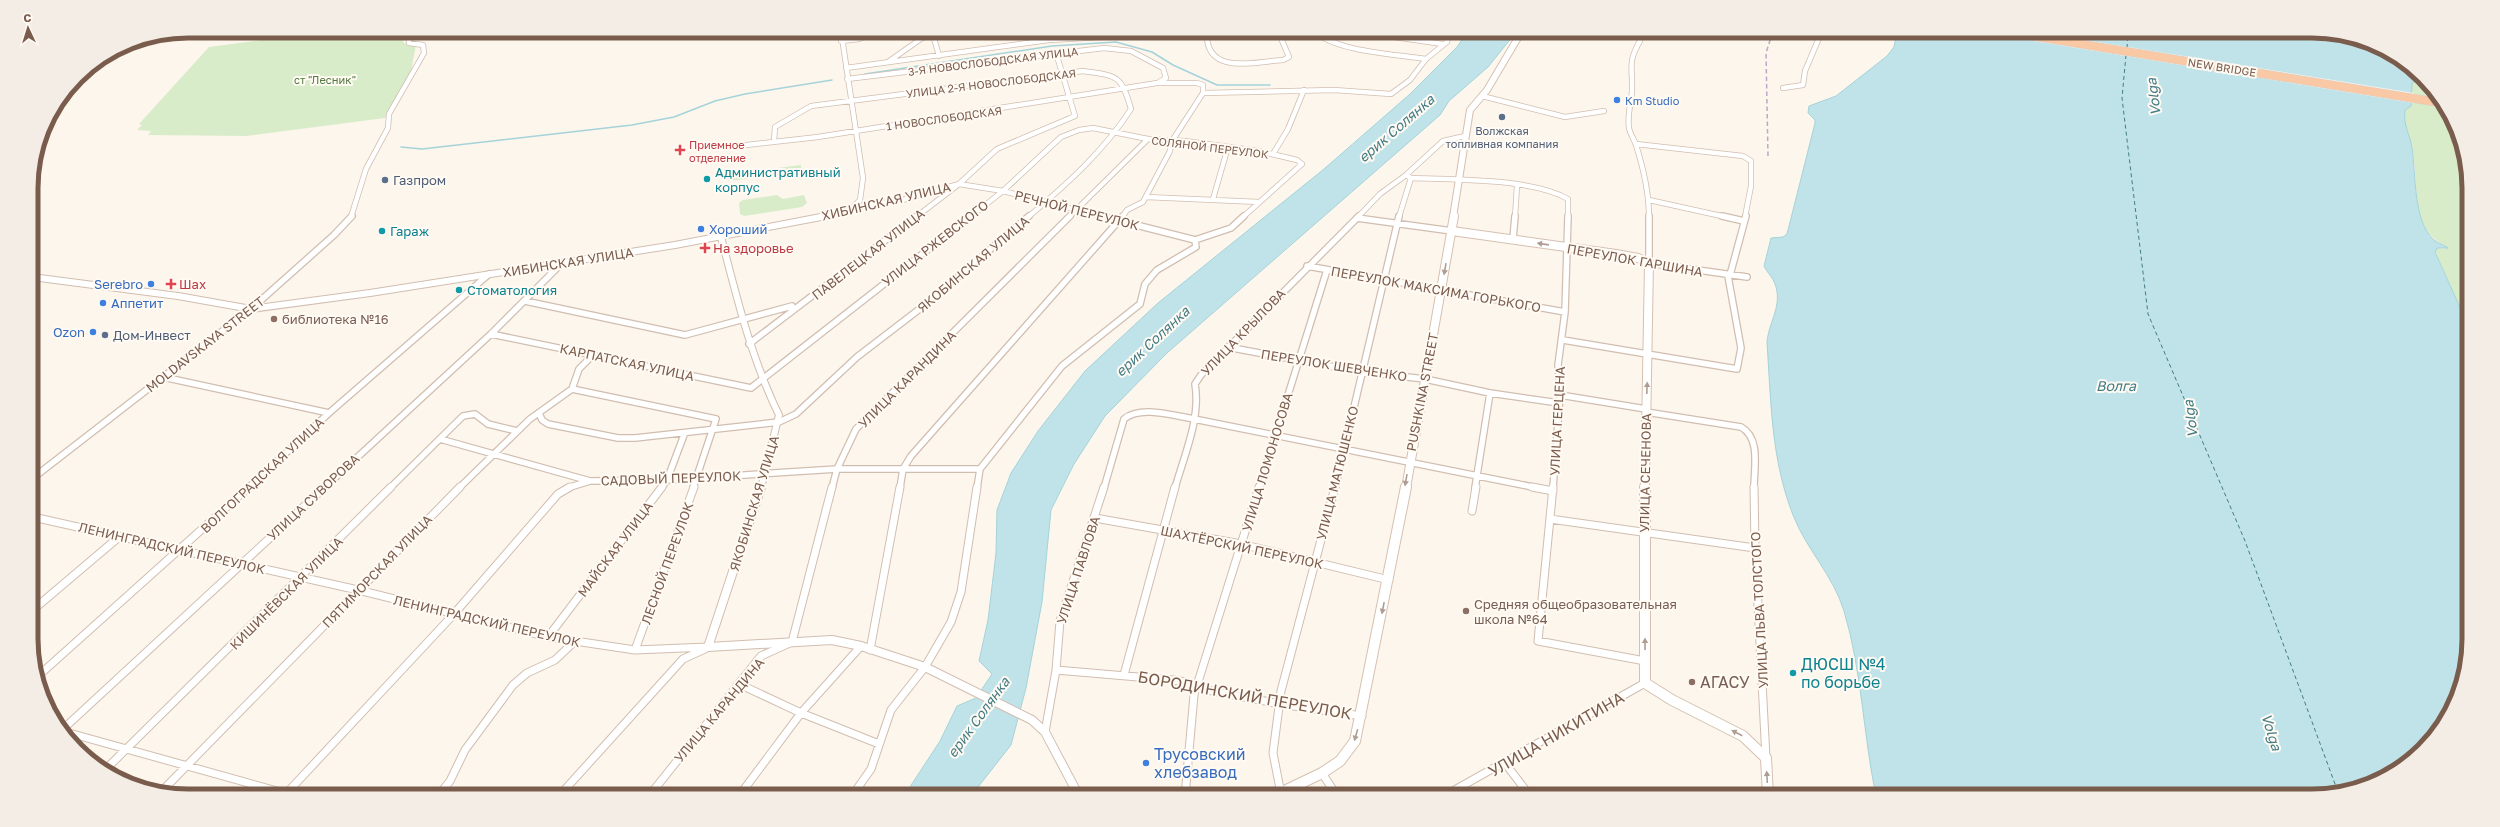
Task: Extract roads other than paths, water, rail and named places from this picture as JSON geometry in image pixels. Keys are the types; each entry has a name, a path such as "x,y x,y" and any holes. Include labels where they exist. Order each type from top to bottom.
{"highway":[{"name":"NEW BRIDGE","path":"2044,38 2435,102"}],"main road":[{"name":"PUSHKINA STREET","path":"1290,789 1322,773 1340,761 1355,741 1362,716 1389,580 1424,379 1442,290 1470,110 1482,96 1518,38"},
{"name":"ПЕРЕУЛОК ГАРШИНА","path":"1452,231 1638,258 1649,263"},
{"name":"УЛИЦА СЕЧЕНОВА","path":"1645,683 1644,532 1649,263"},
{"path":"1645,683 1672,700 1743,736 1766,758"},
{"name":"УЛИЦА ЛЬВА ТОЛСТОГО","path":"1766,758 1768,789"}],"street":[{"name":"MOLDAVSKAYA STREET","path":"38,474 251,309 334,235 352,216 366,169 388,128 389,114 424,53 423,45 409,42 409,38"},
{"path":"852,208 860,200 863,184 841,41 861,38"},
{"path":"886,63 921,38"},
{"path":"934,38 939,56"},
{"name":"3-Я НОВОСЛОБОДСКАЯ УЛИЦА","path":"846,68 1049,40 1085,38"},
{"path":"1207,38 1211,55 1218,62 1226,63 1283,60 1289,57 1281,38"},
{"path":"1321,38 1343,45 1426,59"},
{"path":"1401,38 1443,44"},
{"path":"870,650 903,469 912,456 1119,222 1127,210 1143,202 1170,151 1172,141 1203,93 1304,90 1391,94 1410,80 1426,59 1448,38"},
{"path":"1783,88 1798,87 1803,85 1806,67 1816,52 1820,38"},
{"path":"1640,41 1634,53 1630,70 1632,91 1628,112 1629,128 1636,144 1649,200 1649,263"},
{"name":"3-Я НОВОСЛОБОДСКАЯ УЛИЦА","path":"847,77 1096,48 1130,52 1163,68 1166,78 1157,83"},
{"name":"ПАВЕЛЕЦКАЯ УЛИЦА","path":"749,344 959,184 997,149 1075,116 1056,53"},
{"name":"УЛИЦА 2-Я НОВОСЛОБОДСКАЯ","path":"774,142 775,127 808,107 1091,71 1109,73 1116,76 1125,88"},
{"name":"1 НОВОСЛОБОДСКАЯ","path":"730,147 1071,99 1157,83 1197,83 1203,86 1203,93"},
{"name":"ЯКОБИНСКАЯ УЛИЦА","path":"708,647 765,475 779,422 796,414 857,357 930,301 1064,187 1116,132 1130,112 1130,104 1125,88"},
{"path":"1273,154 1288,129 1304,90"},
{"path":"1482,96 1565,117 1604,111"},
{"name":"УЛИЦА РЖЕВСКОГО","path":"762,381 1002,191 1064,135 1089,128 1116,132"},
{"name":"СОЛЯНОЙ ПЕРЕУЛОК","path":"1116,132 1148,140 1228,147 1273,154 1297,160 1302,165 1259,202"},
{"name":"УЛИЦА КРЫЛОВА","path":"1124,675 1194,419 1197,396 1195,384 1227,347 1307,266 1358,218 1380,194 1408,176 1446,139 1465,136"},
{"name":"УЛИЦА КАРАНДИНА","path":"655,789 760,656 792,642 837,469 856,429 1148,140"},
{"path":"1563,340 1737,369 1741,348 1729,276 1744,221 1750,188 1752,162 1749,158 1743,156 1636,144"},
{"path":"1213,200 1228,147"},
{"path":"1408,176 1517,186 1513,239"},
{"name":"УЛИЦА МАТЮШЕНКО","path":"1277,789 1273,753 1281,691 1314,562 1345,450 1408,176"},
{"name":"ХИБИНСКАЯ УЛИЦА","path":"38,278 178,296 251,309 489,274 720,236 769,225 826,216 852,208 907,199 959,184"},
{"name":"РЕЧНОЙ ПЕРЕУЛОК","path":"959,184 1002,191 1119,222 1195,240"},
{"name":"УЛИЦА ГЕРЦЕНА","path":"1517,186 1560,193 1567,197 1569,201 1565,312 1563,340 1558,365 1560,395 1553,491 1538,641 1645,661"},
{"path":"1146,197 1259,202"},
{"path":"1649,200 1744,221"},
{"path":"858,789 868,776 891,710 924,666 951,622 961,592 980,469 1062,366 1140,304 1145,295 1147,281 1162,267 1196,247 1198,243 1195,240 1231,228 1259,202"},
{"path":"1358,218 1452,231"},
{"path":"539,413 542,420 548,424 618,438 684,434 779,422 779,415 762,381 749,344 720,236"},
{"name":"УЛИЦА СУВОРОВА","path":"66,726 240,564 491,334 563,262"},
{"name":"ПЕРЕУЛОК ГАРШИНА","path":"1649,263 1729,276 1747,277"},
{"name":"ПЕРЕУЛОК МАКСИМА ГОРЬКОГО","path":"1307,266 1565,312"},
{"name":"УЛИЦА ЛОМОНОСОВА","path":"1186,789 1194,695 1327,270"},
{"name":"ВОЛГОГРАДСКАЯ УЛИЦА","path":"42,672 180,551 329,413 489,274"},
{"path":"525,301 686,335 743,318 792,306"},
{"name":"КАРПАТСКАЯ УЛИЦА","path":"491,334 751,388 762,381"},
{"name":"ПЕРЕУЛОК ШЕВЧЕНКО","path":"1227,347 1362,372 1424,379 1490,393 1559,403"},
{"path":"593,355 579,369 572,389 714,417 716,419 714,431"},
{"path":"163,377 329,413"},
{"name":"ПЯТИМОРСКАЯ УЛИЦА","path":"166,787 494,452 517,430 572,389"},
{"path":"1472,511 1490,393"},
{"path":"1560,395 1646,411"},
{"name":"УЛИЦА ЛЬВА ТОЛСТОГО","path":"1646,411 1745,428 1754,440 1755,548 1766,758"},
{"name":"УЛИЦА ПАВЛОВА","path":"1045,732 1056,670 1060,621 1095,518 1124,419 1130,414 1140,412 1194,419"},
{"name":"КИШИНЁВСКАЯ УЛИЦА","path":"109,766 466,414 475,414 488,424 517,430"},
{"path":"1194,419 1409,464 1553,491"},
{"name":"ЛЕСНОЙ ПЕРЕУЛОК","path":"635,650 714,431"},
{"name":"МАЙСКАЯ УЛИЦА","path":"548,637 667,480 684,434"},
{"name":"САДОВЫЙ ПЕРЕУЛОК","path":"440,439 494,452 590,481 667,480 765,475 837,469 980,469"},
{"path":"291,789 453,615 558,494 567,488 590,481"},
{"name":"ЛЕНИНГРАДСКИЙ ПЕРЕУЛОК","path":"38,518 119,538 302,577 453,615 574,642 635,650 832,640 861,646 924,666 1032,720 1045,732 1075,789"},
{"name":"ШАХТЁРСКИЙ ПЕРЕУЛОК","path":"1095,518 1241,544 1389,580"},
{"path":"1550,519 1755,548"},
{"path":"38,606 119,538"},
{"path":"444,789 450,781 465,750 513,685 527,673 555,660 574,642"},
{"path":"744,789 801,713 861,646"},
{"path":"565,789 683,659 708,647"},
{"name":"БОРОДИНСКИЙ ПЕРЕУЛОК","path":"1056,670 1124,675 1185,682 1197,688 1280,704 1362,716"},
{"name":"УЛИЦА НИКИТИНА","path":"1457,789 1645,683"},
{"path":"738,684 801,713 879,744"},
{"path":"71,732 265,789"},
{"path":"1505,763 1525,789"},
{"path":"1322,773 1333,789"}],"water":[{"name":"ерик Солянка","path":"1463,38 1511,38 1488,67 1449,101 1440,115 1167,353 1105,416 1074,464 1051,510 1042,602 1026,688 1011,745 976,789 909,789 940,741 957,706 976,698 992,674 979,661 988,620 996,553 997,510 1011,473 1038,431 1085,371 1158,303 1324,169 1410,94 1457,47"},
{"name":"Волга","path":"1896,38 2322,38 2351,43 2378,53 2395,63 2416,80 2412,83 2411,106 2405,110 2405,116 2412,148 2419,210 2422,222 2427,232 2434,240 2448,248 2437,248 2435,252 2462,312 2462,649 2457,678 2451,696 2442,714 2425,738 2411,752 2395,764 2369,778 2351,784 2322,789 1875,789 1855,656 1844,611 1833,586 1798,527 1780,473 1773,430 1767,342 1777,306 1777,292 1774,282 1764,266 1771,238 1783,237 1787,234 1815,123 1815,120 1808,113 1809,106 1836,96 1887,56 1894,47"}],"waterway":[{"path":"865,74 1052,46 1116,42 1152,52 1173,65 1217,85 1270,85"},
{"path":"401,147 422,149 632,125 674,117 715,101 745,94 832,80"}],"railway":[{"path":"1768,156 1766,53 1771,38"}],"place":[{"name":"Кm Studio","path":"1617,100"},
{"name":"Волжская топливная компания","path":"1502,117"},
{"name":"Приемное отделение","path":"680,150"},
{"name":"Административный корпус","path":"707,179"},
{"name":"Газпром","path":"385,180"},
{"name":"Хороший","path":"701,229"},
{"name":"Гараж","path":"382,231"},
{"name":"На здоровье","path":"705,248"},
{"name":"Serebro","path":"151,284"},
{"name":"Шах","path":"171,284"},
{"name":"Стоматология","path":"459,290"},
{"name":"Аппетит","path":"103,303"},
{"name":"библиотека №16","path":"274,319"},
{"name":"Ozon","path":"93,332"},
{"name":"Дом-Инвест","path":"105,335"},
{"name":"Средняя общеобразовательная школа №64","path":"1466,611"},
{"name":"ДЮСШ №4 по борьбе","path":"1793,673"},
{"name":"АГАСУ","path":"1692,682"},
{"name":"Трусовский хлебзавод","path":"1146,763"}],"park label":[{"name":"ст \"Лесник\"","path":"325,79"}],"water label":[{"name":"Volga","path":"2153,97"},
{"name":"Volga","path":"2190,419"},
{"name":"Volga","path":"2272,732"}]}
